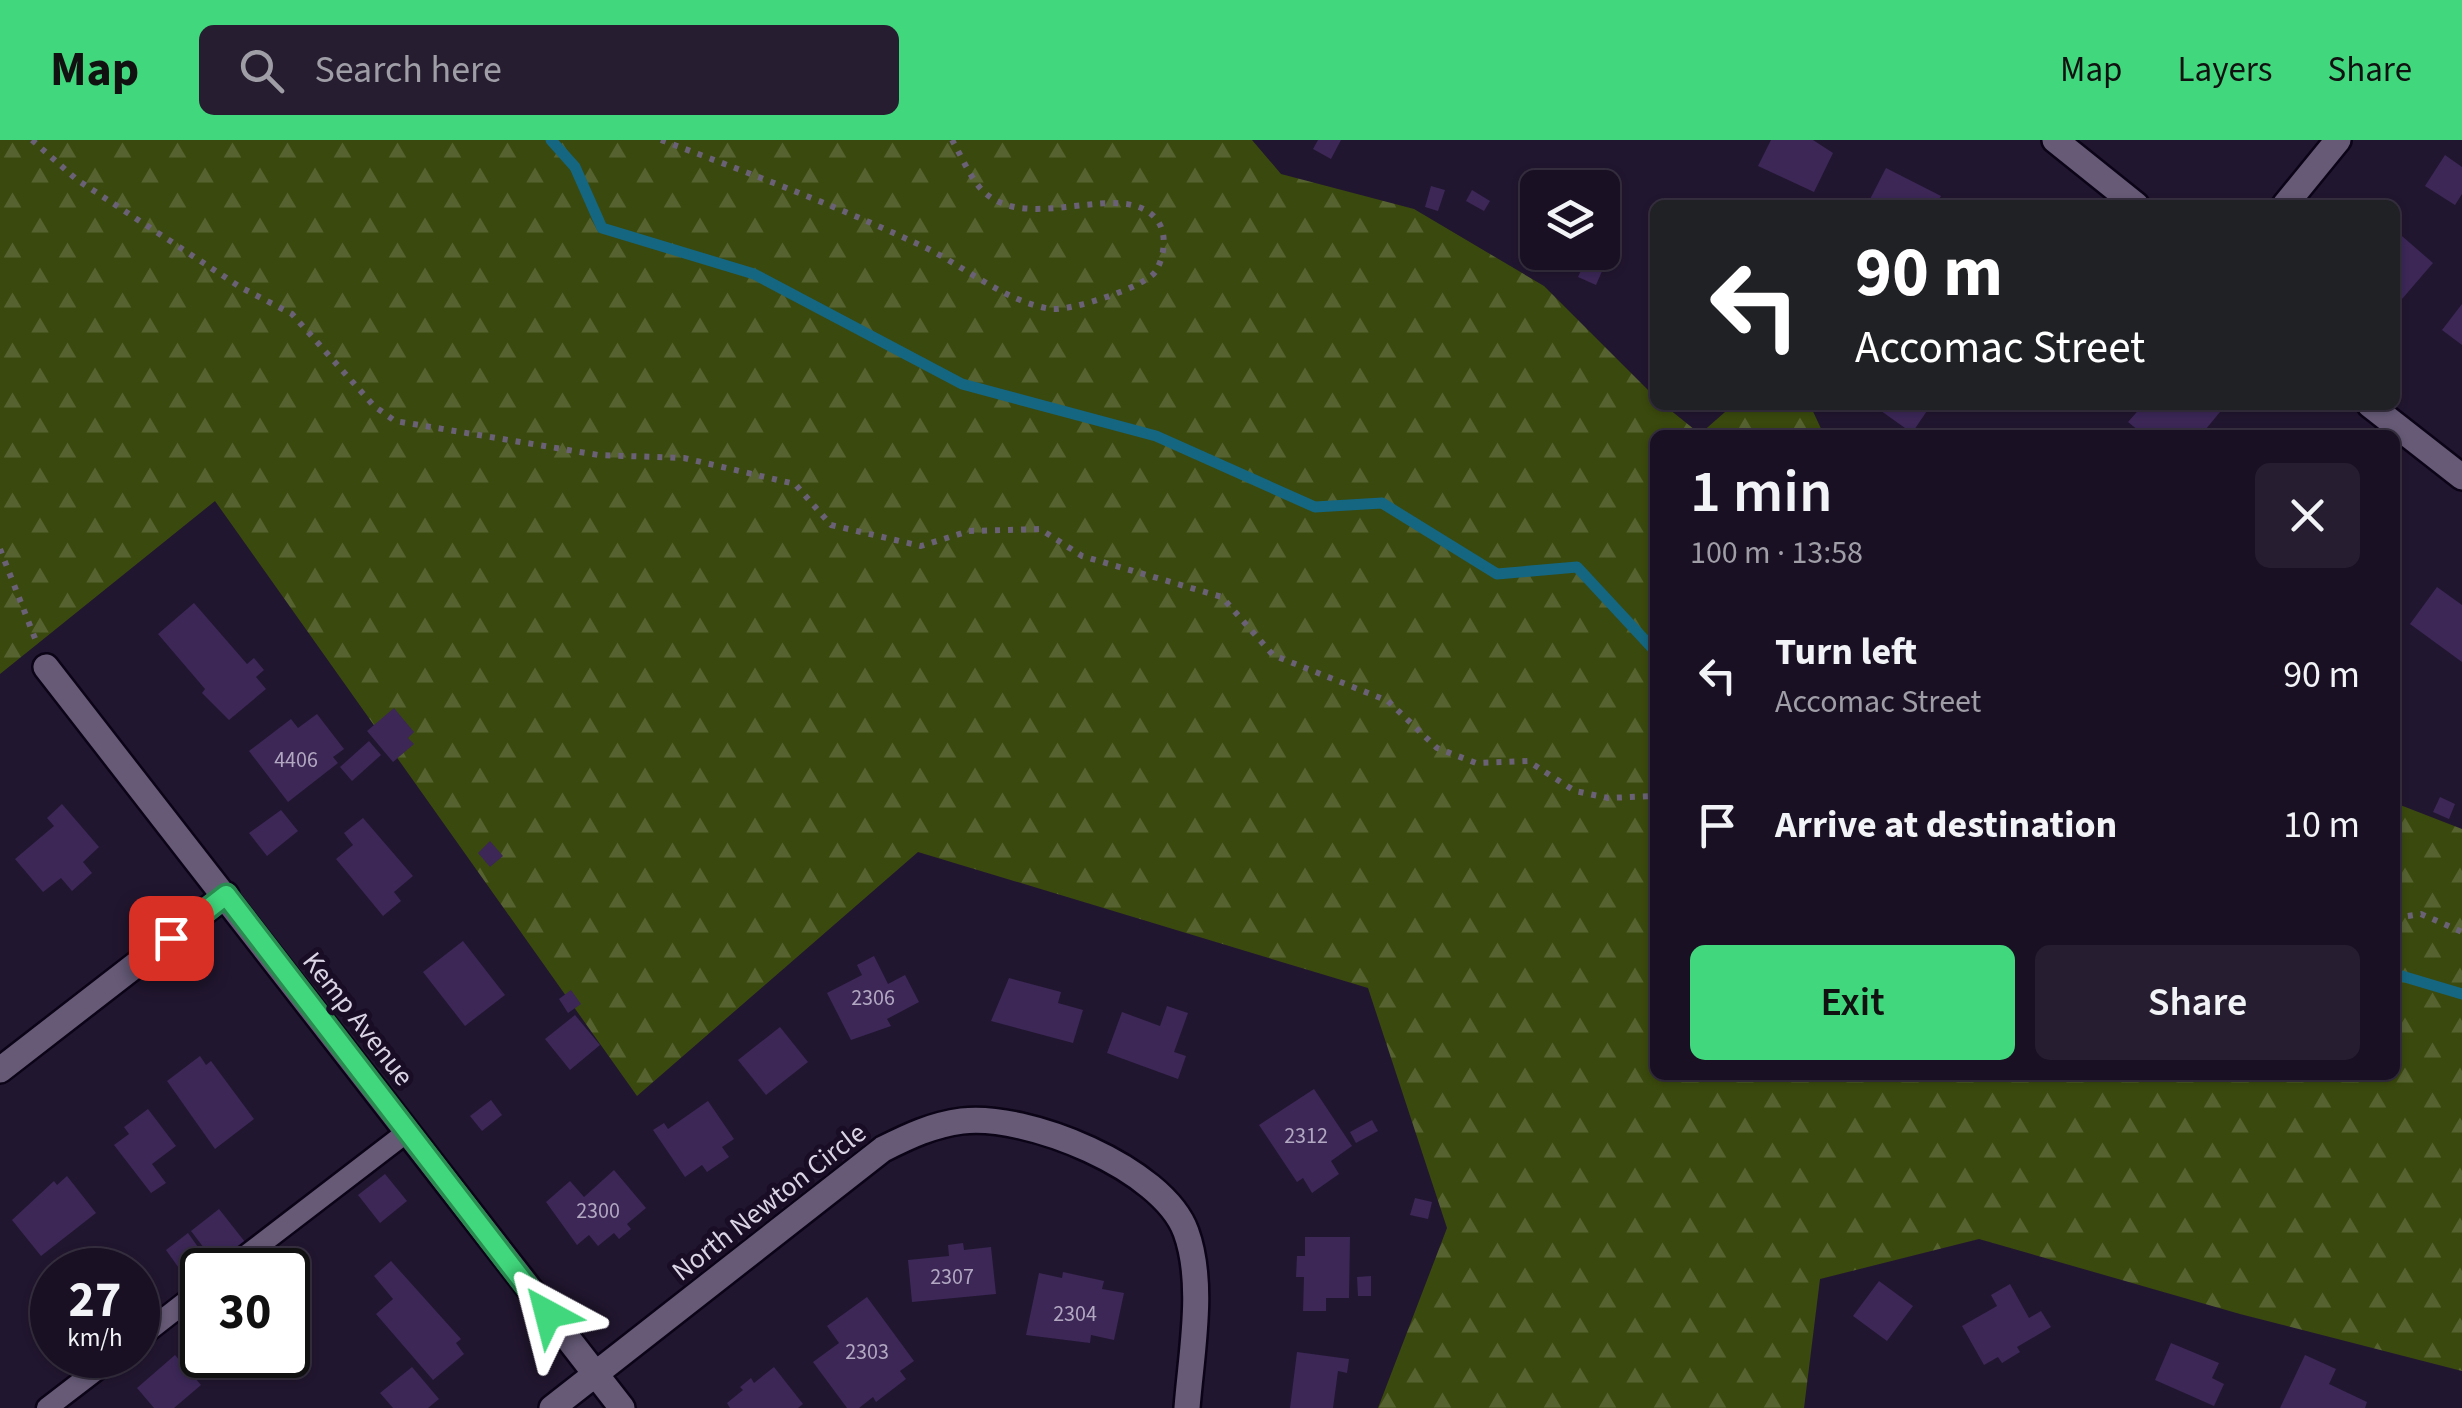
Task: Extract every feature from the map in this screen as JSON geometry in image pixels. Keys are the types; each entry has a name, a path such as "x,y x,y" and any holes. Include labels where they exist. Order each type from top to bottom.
{"street":[{"path":"2055,140 2130,200"},
{"path":"2289,200 2338,140"},
{"path":"2376,410 2462,477"},
{"name":"Kemp Avenue","path":"46,668 622,1408"},
{"path":"0,1070 226,895"},
{"name":"North Newton Circle","path":"552,1408 883,1150 924,1128 989,1121 1040,1132 1110,1160 1148,1182 1170,1202 1190,1244 1192,1334 1186,1408"}],"lane":[{"path":"256,1248 407,1132"},
{"path":"160,1321 180,1306"},
{"path":"47,1408 86,1378"}],"path":[{"path":"32,140 76,178 240,287 292,314 374,406 396,421 598,454 684,458 795,484 831,524 921,546 970,530 1040,529 1082,556 1222,597 1273,655 1388,702 1437,748 1476,764 1528,761 1576,791 1650,796"},
{"path":"661,140 924,246 1017,298 1054,310 1106,298 1154,275 1164,254 1162,234 1158,221 1143,210 1122,204 1020,211 984,192 952,140"},
{"path":"0,550 46,668"},
{"path":"2400,917 2421,914 2462,932"}],"green space":[{"path":"0,140 1252,140 1281,174 1414,209 1544,286 1650,392 1650,410 1670,410 1695,430 1650,430 1650,1080 2400,1080 2400,805 2462,829 2462,1371 2240,1314 1979,1239 1820,1279 1804,1408 1378,1408 1447,1228 1368,988 918,852 637,1096 215,501 0,674"},
{"path":"1727,410 1812,410 1822,430 1705,430"}],"building":[{"path":"1318,140 1341,140 1331,159 1313,149"},
{"path":"1771,140 1813,140 1833,153 1814,192 1758,166"},
{"path":"2445,155 2462,167 2462,194 2455,205 2425,186"},
{"path":"1886,168 1941,196 1939,200 1870,200"},
{"path":"1431,186 1445,190 1438,211 1425,207"},
{"path":"1472,190 1490,201 1484,211 1466,201"},
{"path":"2400,234 2433,263 2400,297"},
{"path":"1581,270 1603,270 1596,285 1578,277"},
{"path":"2462,304 2462,345 2442,330"},
{"path":"1880,410 1928,410 1914,430 1908,430"},
{"path":"2139,410 2220,412 2205,430 2138,430 2128,422"},
{"path":"2437,587 2462,605 2462,662 2410,624"},
{"path":"194,603 247,664 254,658 264,670 256,677 266,689 229,720 202,693 205,689 158,634"},
{"path":"394,708 414,732 408,738 414,744 393,762 367,731"},
{"path":"317,714 344,749 333,757 338,763 288,802 249,751 291,719 298,728"},
{"path":"369,741 381,755 352,781 340,767"},
{"path":"2440,797 2455,804 2449,819 2433,812"},
{"path":"62,804 99,847 83,862 92,873 72,891 61,878 43,892 15,859 54,826 47,818"},
{"path":"281,810 298,831 267,856 249,833"},
{"path":"363,818 413,876 394,892 401,901 383,916 336,859 353,845 344,833"},
{"path":"490,841 503,856 490,867 478,853"},
{"path":"463,941 505,995 465,1026 423,972"},
{"path":"874,956 888,984 905,975 919,1002 887,1019 891,1026 851,1040 827,993 862,975 857,965"},
{"path":"1009,978 1061,992 1058,1003 1083,1010 1073,1043 991,1021"},
{"path":"571,990 581,1004 568,1013 559,999"},
{"path":"1167,1006 1188,1013 1174,1052 1186,1056 1178,1079 1107,1053 1122,1012 1160,1026"},
{"path":"575,1015 600,1045 570,1070 545,1039"},
{"path":"780,1027 808,1062 766,1095 738,1060"},
{"path":"200,1056 206,1065 211,1061 254,1119 215,1149 167,1081"},
{"path":"1314,1089 1352,1146 1331,1161 1339,1174 1312,1193 1303,1178 1297,1182 1259,1125"},
{"path":"491,1100 502,1115 482,1131 470,1116"},
{"path":"708,1101 734,1139 722,1147 729,1157 707,1172 702,1165 685,1177 653,1130 664,1123 668,1129"},
{"path":"148,1109 176,1146 152,1164 166,1183 151,1193 114,1145 129,1134 124,1127"},
{"path":"1372,1120 1378,1131 1356,1143 1350,1132"},
{"path":"614,1170 646,1208 627,1224 631,1229 619,1239 614,1233 598,1246 589,1235 577,1245 546,1202 570,1181 584,1197"},
{"path":"385,1174 407,1201 380,1223 358,1195"},
{"path":"67,1176 96,1213 51,1248 35,1248 12,1220 54,1181 57,1185"},
{"path":"1415,1198 1432,1202 1428,1219 1410,1215"},
{"path":"219,1209 245,1242 238,1248 204,1248 191,1231"},
{"path":"188,1233 199,1248 180,1248 180,1270 166,1250"},
{"path":"1305,1237 1350,1237 1349,1298 1326,1298 1326,1311 1303,1311 1304,1277 1296,1277 1297,1256 1305,1256"},
{"path":"963,1243 964,1250 991,1247 996,1294 912,1302 908,1260 949,1256 948,1245"},
{"path":"391,1261 461,1339 456,1343 464,1354 433,1380 376,1314 393,1299 374,1276"},
{"path":"1063,1272 1104,1281 1102,1289 1124,1293 1114,1340 1091,1335 1090,1343 1026,1335 1039,1273 1062,1278"},
{"path":"1371,1276 1371,1296 1358,1296 1357,1277"},
{"path":"1879,1281 1913,1306 1887,1341 1853,1316"},
{"path":"2010,1284 2029,1318 2041,1311 2051,1327 2017,1347 2020,1352 2002,1363 1998,1357 1984,1365 1962,1326 1997,1306 1991,1295"},
{"path":"867,1297 914,1361 900,1371 906,1379 876,1402 873,1397 859,1408 847,1408 813,1362 839,1343 827,1326"},
{"path":"2171,1343 2219,1363 2212,1378 2224,1384 2214,1406 2155,1380"},
{"path":"1297,1352 1349,1359 1347,1373 1338,1371 1333,1408 1290,1408"},
{"path":"175,1355 180,1361 180,1378 195,1378 201,1385 174,1408 154,1408 137,1388 149,1378 160,1378 160,1368"},
{"path":"2305,1355 2336,1369 2329,1384 2367,1402 2365,1408 2280,1408"},
{"path":"412,1367 439,1399 428,1408 393,1408 380,1393"},
{"path":"774,1367 803,1404 798,1408 730,1408 727,1403 743,1390 740,1387 751,1378 754,1383"}],"waterway":[{"path":"551,140 575,167 602,228 754,274 962,384 1156,436 1315,507 1382,503 1497,574 1577,567 1650,646"},
{"path":"2400,975 2462,994"}],"route":[{"path":"171,938 226,895 548,1314"}]}
